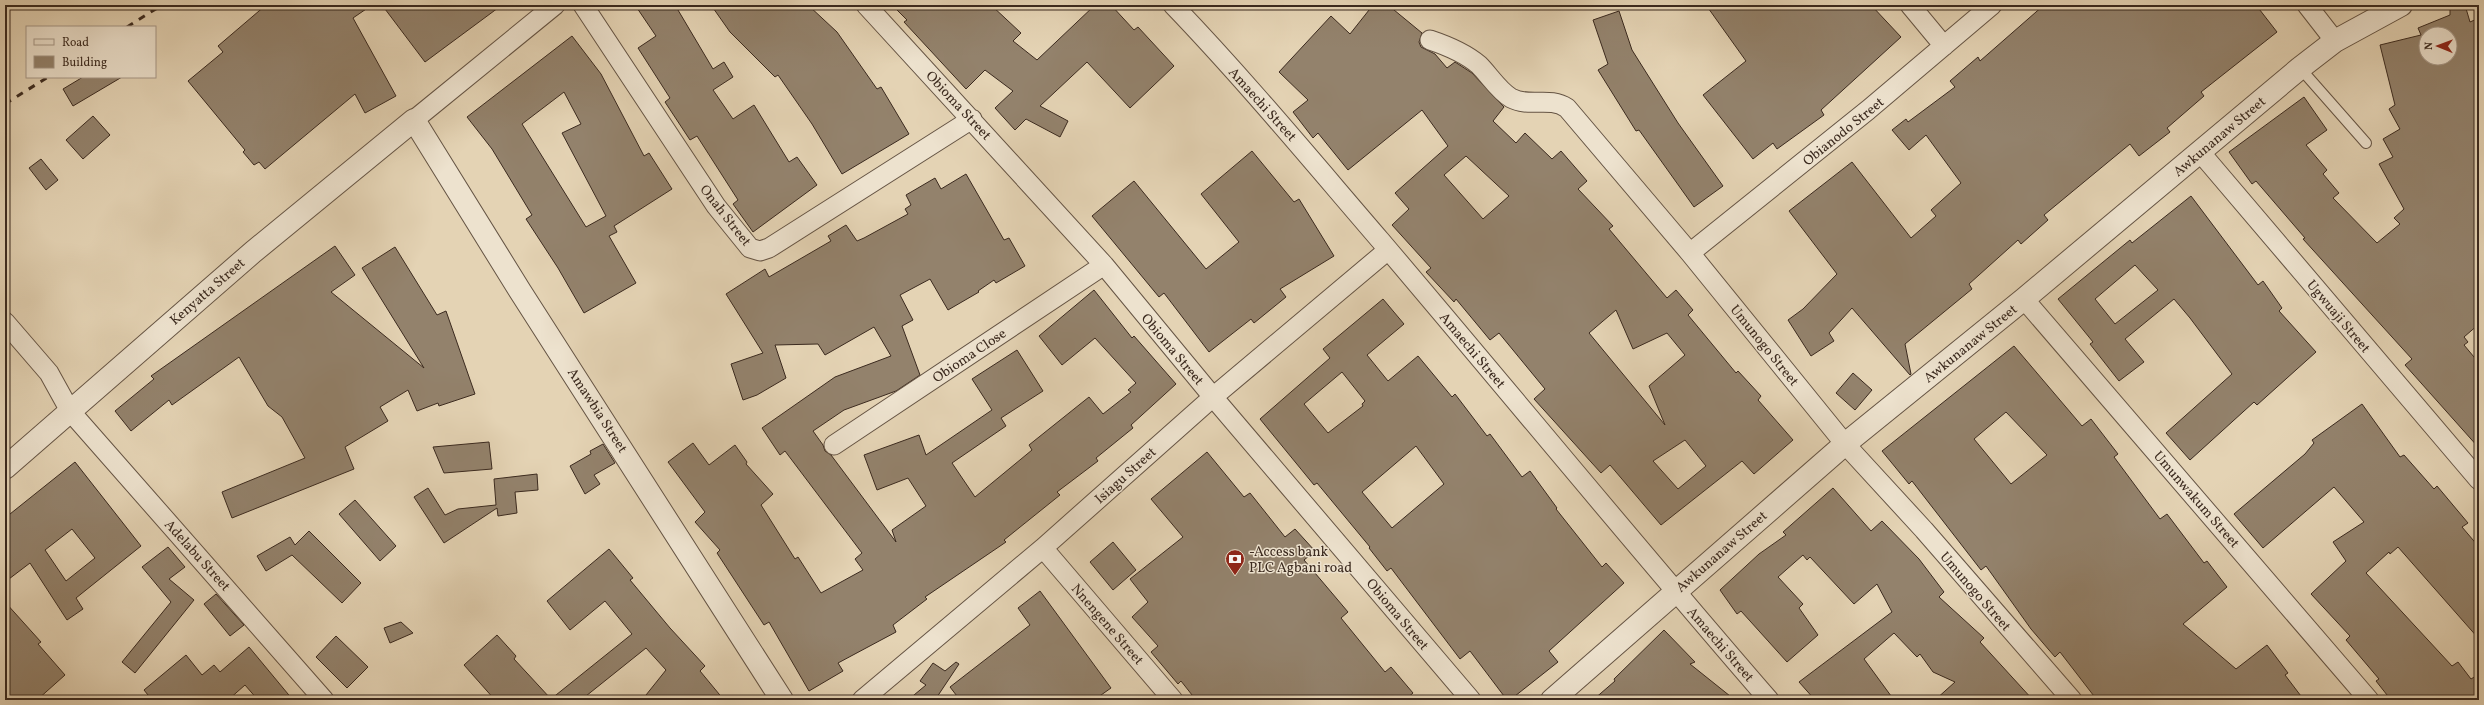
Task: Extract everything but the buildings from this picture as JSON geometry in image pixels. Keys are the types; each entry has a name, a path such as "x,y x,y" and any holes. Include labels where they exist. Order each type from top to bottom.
{"street":[{"path":"414,120 555,5"},
{"name":"Onah Street","path":"583,5 716,206 750,248 760,251 769,248 972,119"},
{"name":"Obioma Street","path":"866,5 972,119 1104,265 1213,398 1471,700"},
{"path":"1910,5 1944,46"},
{"name":"Obianodo Street","path":"1690,253 1856,120 1992,5"},
{"path":"2307,5 2335,41"},
{"name":"Awkunanaw Street","path":"1552,700 1845,444 2024,299 2300,68 2335,41 2401,5"},
{"name":"Amaechi Street","path":"1184,9 1547,436 1674,592 1769,700"},
{"name":"Umunogo Street","path":"1430,40 1456,49 1478,65 1510,98 1523,103 1557,102 1567,108 1690,253 1845,444 1924,530 2072,700"},
{"name":"Kenyatta Street","path":"5,468 253,252 414,120"},
{"name":"Amawbia Street","path":"414,120 520,291 782,700"},
{"name":"Ugwuaji Street","path":"2200,152 2479,480"},
{"name":"Isiagu Street","path":"862,700 1043,548 1213,398 1388,250"},
{"name":"Obioma Close","path":"834,445 1104,265"},
{"name":"Umunwakum Street","path":"2024,299 2369,700"},
{"name":"Adelabu Street","path":"5,322 49,372 70,411 324,700"},
{"name":"Nnengene Street","path":"1043,548 1174,700"}],"lane":[{"path":"2300,68 2366,143"}],"railway":[{"path":"129,26 162,5"},
{"path":"5,104 46,78"}],"place":[{"name":"-Access bank PLC Agbani road","path":"1235,576"}]}
